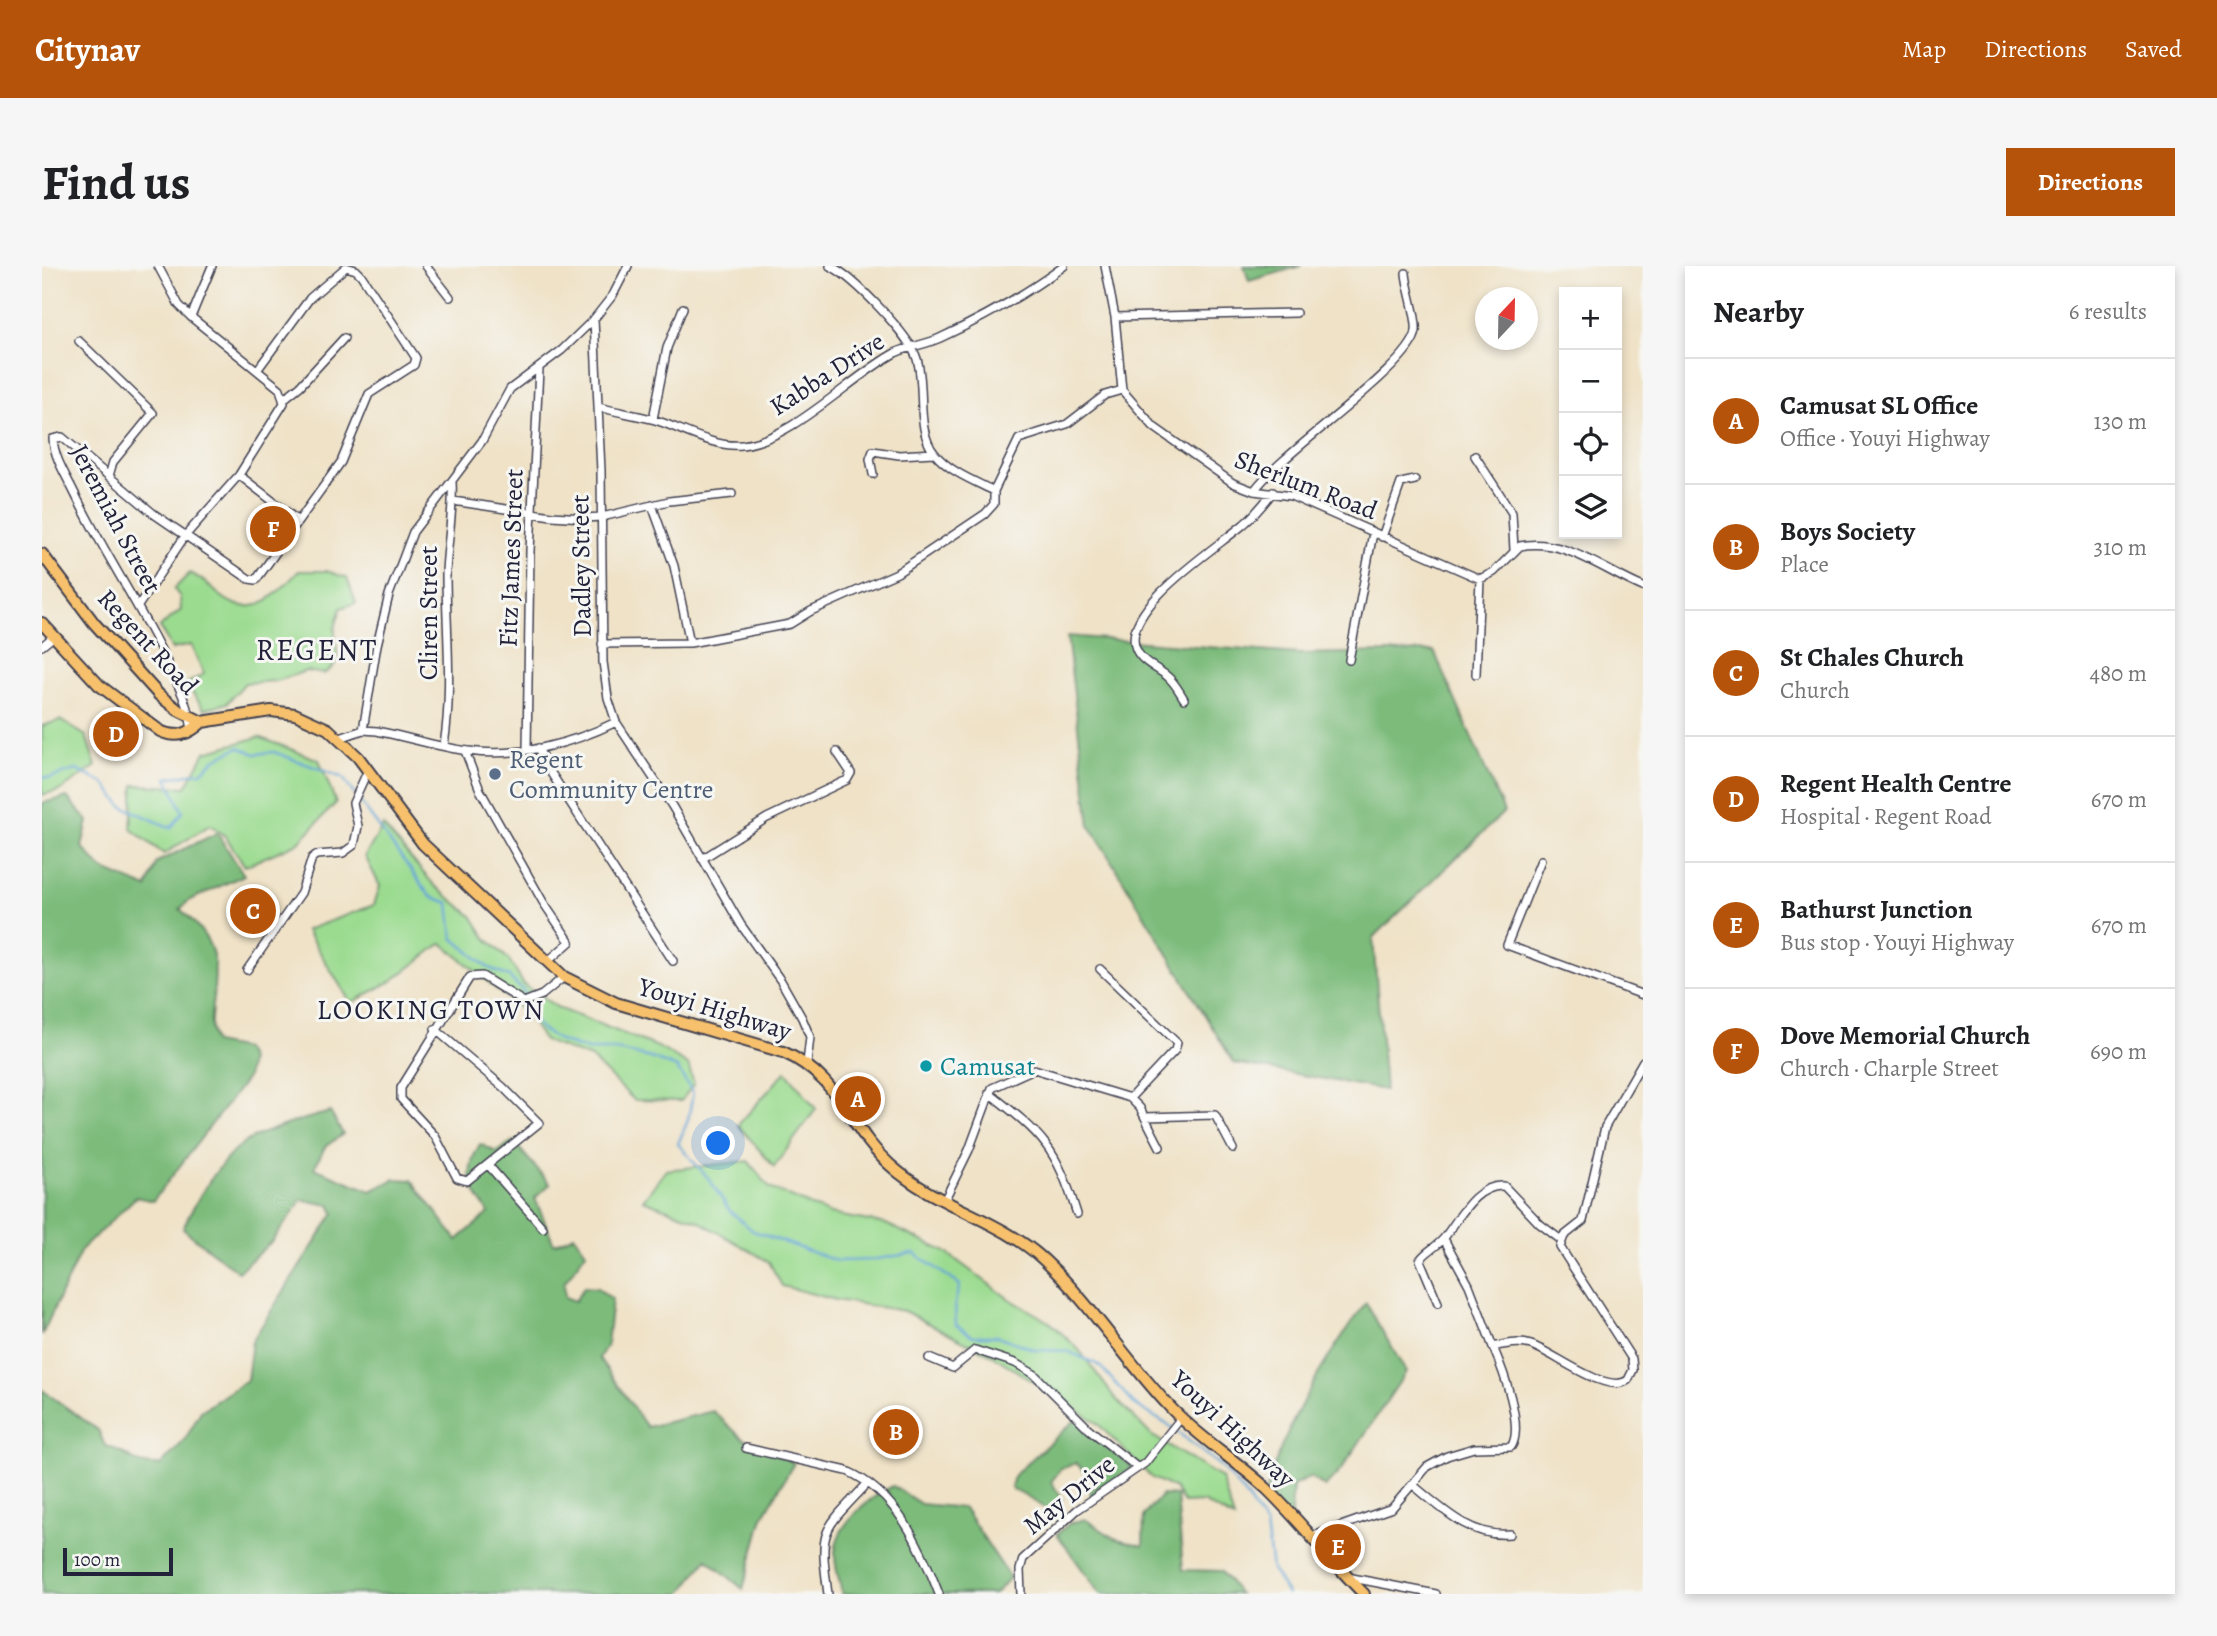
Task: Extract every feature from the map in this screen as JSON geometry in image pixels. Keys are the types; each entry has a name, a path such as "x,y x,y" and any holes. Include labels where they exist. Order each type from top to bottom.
{"main road":[{"name":"Regent Road","path":"42,554 94,622 159,695 202,722 192,730 172,736 155,727 99,685 42,623"},
{"name":"Youyi Highway","path":"202,722 271,711 309,719 340,737 423,844 565,976 616,1003 783,1052 807,1063 823,1077 890,1165 923,1190 1002,1229 1041,1257 1078,1294 1179,1422 1265,1487 1364,1594"}],"street":[{"path":"158,266 179,306 258,369 280,389 285,398"},
{"path":"191,317 212,266"},
{"path":"426,266 450,297"},
{"path":"363,730 377,645 398,568 413,532 482,441 510,389 539,369 594,319 613,295 628,266"},
{"path":"830,266 842,271 859,285 910,346 917,360 926,432 934,453 961,474 994,491"},
{"name":"Kabba Drive","path":"598,407 653,419 721,443 743,445 810,416 847,385 910,346 930,343 986,315 1064,266"},
{"path":"602,644 690,643 783,626 863,590 985,514 994,504 994,491 1019,439 1067,424 1105,395 1122,390 1115,317 1105,266"},
{"path":"79,341 153,412 113,463 109,476 185,536 249,579 256,580 341,462 369,394 416,362 361,275 346,267 302,306 258,369"},
{"path":"1254,491 1275,466 1374,382 1408,348 1417,328 1407,292 1406,273"},
{"path":"653,419 667,348 683,308"},
{"path":"1115,317 1296,313"},
{"name":"Dadley Street","path":"594,319 605,684 616,722 672,806 702,859 802,1018 810,1037 807,1063"},
{"path":"138,606 185,536 239,475 285,398 300,386 344,338"},
{"name":"Fitz James Street","path":"527,749 530,551 539,369"},
{"name":"Sherlum Road","path":"1122,390 1154,427 1233,483 1254,491 1291,496 1480,579"},
{"name":"Jeremiah Street","path":"109,476 62,437 55,436 53,442 86,517 138,606 185,699 192,730"},
{"path":"873,474 870,455 873,451 899,455 934,453"},
{"path":"1475,456 1512,513 1514,550"},
{"path":"239,475 297,520"},
{"path":"1382,537 1401,483 1415,480"},
{"name":"Cliren Street","path":"444,745 449,689 446,563 453,501 452,482"},
{"path":"1184,699 1169,678 1140,657 1134,640 1136,625 1150,604 1195,562 1247,522 1273,492"},
{"path":"453,501 566,518 602,517 687,498 732,494"},
{"path":"652,505 674,566 690,643"},
{"path":"1349,660 1373,533"},
{"path":"1476,674 1480,579 1494,572 1514,550 1529,544 1564,549 1643,587"},
{"path":"42,646 53,637"},
{"path":"340,737 363,730 465,751 527,749 573,742 616,722"},
{"path":"538,748 551,773 673,961"},
{"path":"465,751 480,790 542,902 570,942 547,962"},
{"path":"702,859 767,818 847,780 851,773 837,752"},
{"path":"247,970 301,893 312,859 316,855 344,853 354,845 358,826 352,803 368,770"},
{"path":"1541,860 1506,940 1507,945 1643,995"},
{"path":"1100,969 1177,1043 1175,1050 1130,1098"},
{"path":"435,1029 503,1087 539,1123 470,1180 460,1180 435,1136 399,1096 435,1029 473,975 482,976 524,1002 541,995 565,976"},
{"path":"1493,1347 1524,1343 1590,1375 1618,1384 1628,1380 1633,1370 1632,1359 1560,1247 1561,1240 1583,1221 1605,1127 1643,1061"},
{"path":"944,1201 969,1150 989,1093 996,1084 1034,1069 1130,1098 1145,1117 1160,1147"},
{"path":"989,1093 1027,1122 1050,1146 1063,1171 1077,1213"},
{"path":"1145,1117 1215,1115 1233,1149"},
{"path":"489,1166 543,1228"},
{"path":"1438,1303 1419,1261 1444,1239 1473,1200 1496,1185 1511,1191 1540,1224 1561,1240"},
{"path":"1310,1538 1392,1508 1427,1467 1447,1456 1474,1448 1506,1449 1514,1443 1507,1380 1469,1284 1444,1239"},
{"path":"929,1358 953,1368 975,1350 1024,1367 1095,1433 1138,1468"},
{"name":"May Drive","path":"1021,1594 1020,1570 1023,1559 1077,1510 1138,1468 1167,1439 1179,1422"},
{"path":"746,1448 847,1471 867,1484 890,1503 907,1525 939,1594"},
{"path":"828,1594 822,1545 825,1533 831,1522 867,1484"},
{"path":"1413,1486 1457,1520 1476,1530 1498,1535 1510,1534"},
{"path":"1347,1577 1436,1594"}],"green space":[{"path":"1244,266 1301,266 1249,281"},
{"path":"299,571 327,571 347,578 356,603 341,608 335,628 335,664 324,674 306,671 276,681 245,683 227,703 204,709 186,684 204,674 191,645 172,649 160,627 181,610 180,597 174,589 190,573 233,603 254,606 273,596"},
{"path":"1067,636 1299,654 1434,651 1504,812 1373,938 1385,1090 1234,1063 1090,826"},
{"path":"60,720 86,736 96,766 61,790 42,795 42,726"},
{"path":"259,737 319,760 336,803 298,843 245,866 225,836 210,825 164,854 131,829 134,785 186,787 205,752"},
{"path":"67,797 88,821 82,847 102,869 147,888 157,862 217,833 244,875 190,900 180,909 201,931 212,952 215,976 211,1034 214,1043 244,1049 250,1059 247,1078 153,1201 136,1197 81,1250 42,1335 42,803"},
{"path":"383,826 434,885 472,916 486,938 509,960 524,985 560,1009 658,1047 688,1065 694,1084 681,1101 634,1100 591,1058 544,1041 525,1013 442,943 392,981 351,1003 306,930 374,905 380,886 365,856"},
{"path":"786,1071 816,1109 774,1167 738,1125"},
{"path":"330,1112 343,1134 325,1147 314,1168 371,1191 395,1179 412,1180 457,1240 489,1213 471,1180 471,1164 480,1144 496,1152 513,1141 550,1184 535,1198 554,1244 574,1235 586,1252 564,1283 565,1297 575,1301 584,1287 597,1288 612,1299 607,1345 599,1358 647,1427 713,1411 742,1438 794,1463 763,1517 743,1589 707,1559 681,1594 42,1594 42,1390 98,1430 105,1446 136,1461 161,1465 185,1440 201,1411 247,1380 252,1341 334,1213 330,1205 302,1200 272,1241 238,1272 183,1229 201,1194 228,1157 238,1148 267,1132"},
{"path":"748,1161 770,1188 830,1214 886,1224 944,1251 1008,1298 1051,1323 1079,1350 1115,1398 1151,1435 1221,1478 1234,1519 1203,1502 1184,1503 1174,1488 1152,1478 1096,1422 992,1355 904,1311 836,1300 782,1286 769,1262 697,1220 643,1200 666,1170"},
{"path":"1366,1303 1406,1372 1341,1470 1325,1487 1310,1477 1293,1486 1290,1525 1264,1504 1270,1480 1304,1399 1335,1347"},
{"path":"1076,1419 1103,1445 1133,1467 1091,1496 1090,1490 1098,1485 1076,1463 1061,1469 1051,1482 1062,1498 1058,1515 1011,1488 1014,1475"},
{"path":"893,1486 921,1504 964,1508 1010,1578 995,1594 842,1594 835,1556 840,1534 864,1505"},
{"path":"1162,1495 1177,1496 1183,1570 1221,1571 1239,1594 1100,1594 1057,1534 1070,1523 1085,1519 1114,1538 1143,1546 1144,1515"}],"waterway":[{"path":"42,777 50,778 76,770 104,783 122,806 171,828 183,812 167,778 201,772 215,759 239,747 255,754 274,752 343,778 354,794"},
{"path":"358,799 430,896 449,903 453,938 487,967 509,977 526,994 529,1014 541,1029 560,1041 588,1050 616,1050 651,1058 677,1068 693,1093 688,1120 678,1144 709,1179 729,1210 753,1231 837,1261 871,1260 914,1253 960,1285 955,1302 956,1325 973,1336 997,1336 1036,1350 1067,1351 1099,1365 1134,1404 1171,1427 1219,1465 1242,1491 1266,1526 1272,1569 1287,1594"}],"place":[{"name":"Dove Memorial Church","path":"273,529"},
{"name":"Regent Health Centre","path":"116,734"},
{"name":"Regent Community Centre","path":"495,774"},
{"name":"St Chales Church","path":"253,911"},
{"name":"Camusat","path":"926,1066"},
{"name":"Camusat SL Office","path":"858,1099"},
{"name":"Boys Society","path":"896,1432"},
{"name":"Bathurst Junction","path":"1338,1547"}],"district":[{"name":"REGENT","path":"317,650"},
{"name":"LOOKING TOWN","path":"431,1010"}]}
